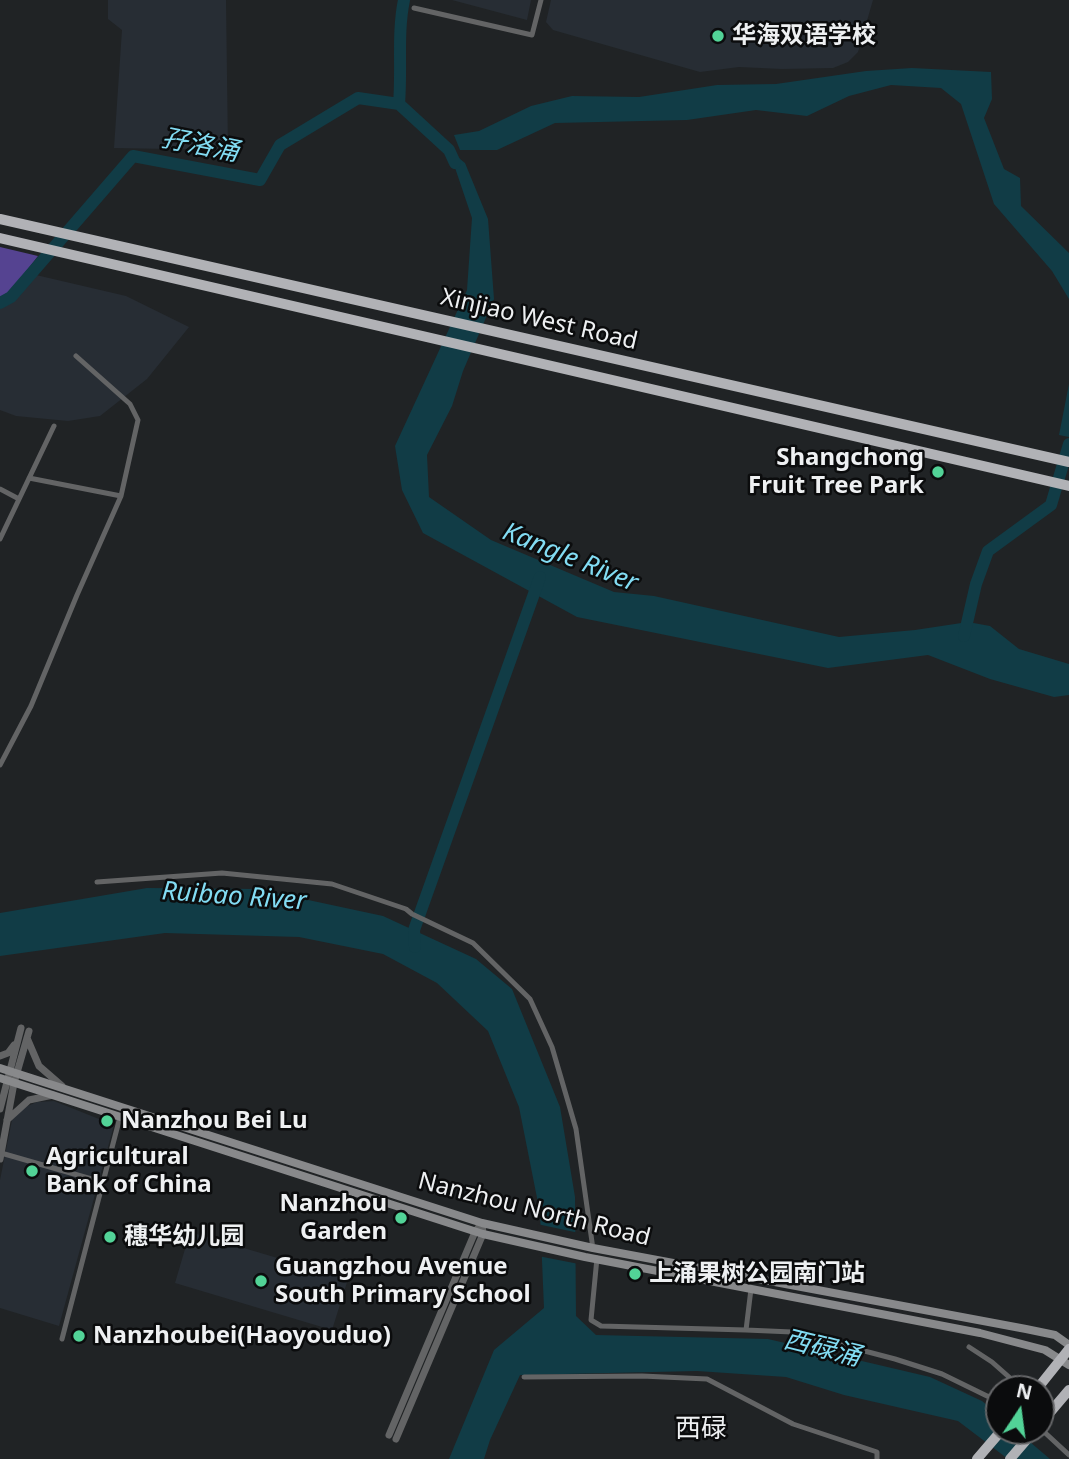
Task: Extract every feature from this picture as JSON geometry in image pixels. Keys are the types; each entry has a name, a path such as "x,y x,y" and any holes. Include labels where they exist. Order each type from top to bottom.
{"highway":[{"name":"Xinjiao West Road","path":"0,219 1069,462"},
{"name":"Xinjiao West Road","path":"0,238 1069,486"},
{"path":"1052,1375 1065,1362 1069,1347"},
{"path":"1055,1406 1069,1390"},
{"path":"976,1459 988,1445"},
{"path":"1010,1459 1022,1445"}],"main road":[{"name":"Nanzhou North Road","path":"8,1076 66,1088 482,1223 593,1248 1055,1335 1069,1347"},
{"name":"Nanzhou North Road","path":"8,1076 120,1117 479,1233 598,1260 990,1335 1045,1349 1065,1362"}],"street":[{"path":"414,8 532,36 541,0"},
{"path":"0,765 31,706 76,595 121,496 138,420 130,404 76,356"},
{"path":"0,539 54,426"},
{"path":"29,478 121,496"},
{"path":"0,489 19,499"},
{"path":"97,882 222,873 332,884 406,909 473,943 530,999 552,1047 576,1129 593,1248 598,1260 591,1320 601,1326 792,1332 930,1370 985,1395"},
{"path":"0,1056 13,1047 24,1033"},
{"path":"0,1109 8,1076 24,1033"},
{"path":"24,1033 39,1066 66,1088"},
{"path":"8,1076 7,1120 1,1156 102,1182"},
{"path":"7,1120 29,1100 55,1095"},
{"path":"62,1339 120,1117"},
{"path":"393,1437 482,1223"},
{"path":"746,1330 751,1289"},
{"path":"969,1347 1007,1375"},
{"path":"524,1377 642,1376 707,1380 793,1423 877,1452 877,1459"},
{"path":"1055,1442 1069,1455"}],"shaded area":[{"path":"108,0 226,0 228,150 114,148 122,30 108,19"},
{"path":"452,0 531,0 527,20"},
{"name":"华海双语学校","path":"551,0 873,0 858,52 848,62 833,68 739,67 700,72 553,30 546,22"},
{"path":"0,247 38,256 8,295 0,298"},
{"path":"36,275 126,296 189,327 147,379 100,416 68,421 16,416 0,410 0,306 10,303"},
{"path":"54,1101 114,1125 59,1326 0,1308 0,1180 12,1120 23,1108 37,1102"},
{"name":"Guangzhou Avenue South Primary School","path":"190,1232 348,1279 332,1330 175,1283"}],"water":[{"path":"912,68 991,72 992,99 984,118 1004,169 1020,178 1021,206 1069,253 1069,299 1052,271 994,204 961,104 941,88 891,85 849,96 807,116 756,110 687,120 555,123 497,150 460,150 454,135 479,131 531,106 572,96 639,97 717,85 776,84 866,71"},
{"path":"449,150 465,163 488,219 494,299 463,371 452,406 427,455 429,497 491,540 614,592 654,596 839,637 968,622 990,626 1019,649 1069,664 1069,695 1054,697 990,679 928,655 828,668 577,617 423,533 402,490 395,446 467,290 472,218"},
{"path":"1069,384 1069,437 1059,435"},
{"name":"Ruibao River","path":"147,888 257,889 383,916 476,959 512,989 560,1107 575,1197 576,1316 596,1335 768,1339 930,1377 985,1403 985,1442 958,1421 844,1395 786,1377 697,1371 520,1375 484,1459 449,1459 494,1350 544,1308 540,1213 519,1107 488,1031 437,983 383,954 299,937 165,933 0,956 0,913"},
{"path":"990,1445 1034,1445 1050,1459 1008,1459"}],"pier":[{"path":"537,1224 579,1233 579,1264 538,1256"}],"waterway":[{"path":"399,104 404,0"},
{"name":"孖洛涌","path":"0,303 11,297 133,156 260,180 280,145 358,98 399,104 449,150 455,163"},
{"path":"964,636 976,584 988,551 1051,505 1069,444"},
{"path":"415,947 414,930 540,577"}],"place":[{"name":"华海双语学校","path":"718,36"},
{"name":"Shangchong Fruit Tree Park","path":"938,472"},
{"name":"Nanzhou Bei Lu","path":"107,1121"},
{"name":"Agricultural Bank of China","path":"32,1171"},
{"name":"Nanzhou Garden","path":"401,1218"},
{"name":"穗华幼儿园","path":"110,1237"},
{"name":"上涌果树公园南门站","path":"635,1274"},
{"name":"Guangzhou Avenue South Primary School","path":"261,1281"},
{"name":"Nanzhoubei(Haoyouduo)","path":"79,1336"}],"district":[{"name":"西碌","path":"701,1430"}],"water label":[{"name":"Kangle River","path":"570,558"},
{"name":"西碌涌","path":"822,1349"}]}
